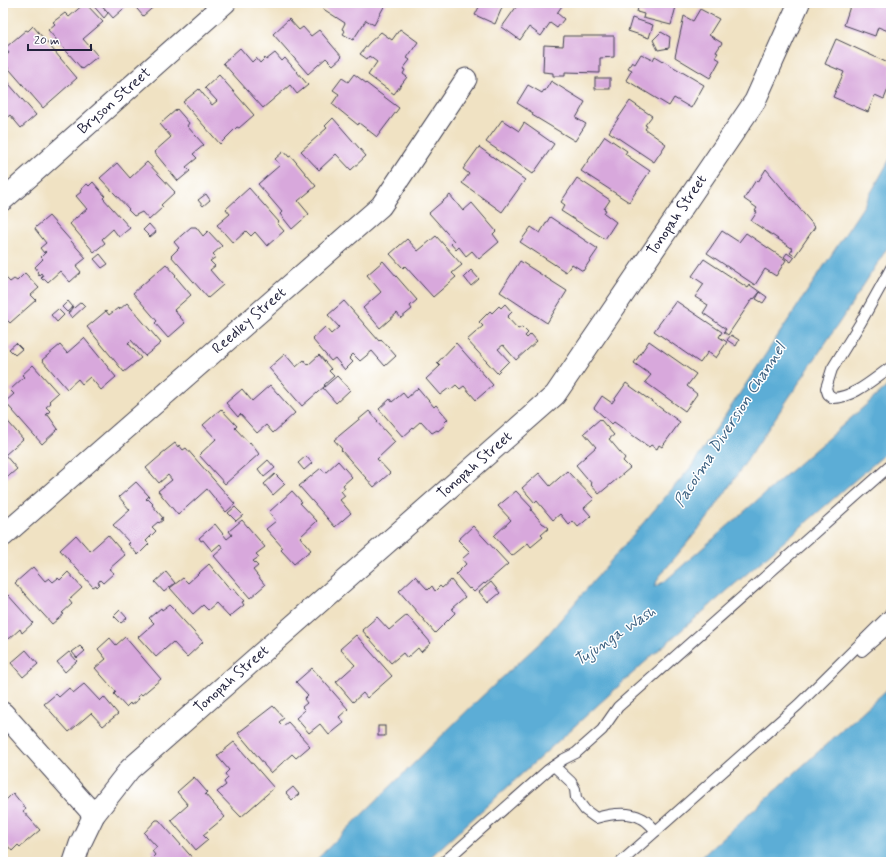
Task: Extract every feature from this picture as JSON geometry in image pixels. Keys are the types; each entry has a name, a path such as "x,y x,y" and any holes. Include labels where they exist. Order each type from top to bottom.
{"street":[{"name":"Bryson Street","path":"3,200 225,3"},
{"name":"Tonopah Street","path":"74,862 80,844 94,814 130,769 555,395 755,102 799,3"},
{"name":"Reedley Street","path":"3,536 381,206 466,79"},
{"path":"3,712 94,814"}],"lane":[{"path":"891,268 861,322 832,369 826,388 828,394 833,398 843,397 854,392 891,367"},
{"path":"444,862 554,766 576,753 602,730 618,707 891,464"},
{"path":"798,705 891,613"},
{"path":"620,862 798,705 891,626"},
{"path":"554,766 571,782 575,789 576,798 585,810 596,818 610,814 626,814 642,818 656,831"}],"water":[{"path":"891,157 891,242 851,305 707,519 659,577 654,587 665,581 891,383 891,449 654,654 425,862 314,862 477,701 544,639 691,467 863,207"},
{"path":"891,686 891,862 696,862"}],"building":[{"path":"85,3 103,22 83,39 98,56 82,69 48,30 55,24 53,22 65,13 69,17"},
{"path":"91,3 99,3 108,13 104,18"},
{"path":"100,3 130,3 113,18"},
{"path":"132,3 158,3 143,16"},
{"path":"314,3 386,3 374,25 366,20 353,40 343,34 345,31 342,29 345,23"},
{"path":"460,3 460,5 423,4"},
{"path":"481,3 504,3 495,24 475,15"},
{"path":"519,3 564,3 557,13 564,19 557,28 550,23 541,36 529,27 520,40 502,27"},
{"path":"639,3 677,3 671,25 643,18 644,14 637,12"},
{"path":"851,3 891,3 891,32 878,27 875,36 844,25"},
{"path":"700,9 719,19 709,35 722,43 716,52 718,53 715,57 720,60 710,78 675,57 684,16 693,21"},
{"path":"632,18 653,25 649,38 628,31"},
{"path":"289,19 299,30 303,27 311,36 319,30 342,57 333,65 326,58 308,74 273,34"},
{"path":"33,26 77,78 43,108 3,62 3,59 9,53 5,48"},
{"path":"400,29 418,42 407,58 410,60 403,69 405,70 403,74 407,77 394,94 368,75 377,62 369,56 367,59 360,54 381,32 392,40"},
{"path":"661,32 670,37 669,48 658,50 653,40"},
{"path":"564,36 614,36 614,57 600,58 600,73 565,72 565,76 553,76 553,73 543,72 544,45 563,46"},
{"path":"836,39 891,65 891,82 884,99 875,95 868,112 833,97 844,72 825,64"},
{"path":"240,48 252,62 256,58 260,63 265,58 266,60 275,53 282,61 285,58 308,85 297,94 290,85 263,108 223,63"},
{"path":"641,54 653,60 655,56 704,85 691,108 674,98 669,106 626,80 632,70 628,68 632,62 635,64"},
{"path":"354,74 399,108 377,137 359,123 358,125 332,104 339,94 333,90 342,78 348,82"},
{"path":"219,75 254,115 239,128 237,127 220,144 183,102 199,89 212,105 217,101 205,88"},
{"path":"4,76 9,84 36,115 21,128 10,115 3,121"},
{"path":"595,78 610,78 610,89 595,89"},
{"path":"551,81 585,102 576,118 586,124 575,141 532,115 533,113 517,103 528,85 542,93"},
{"path":"630,101 652,116 645,125 647,126 645,129 666,144 654,162 609,132"},
{"path":"177,109 189,123 187,126 204,145 193,154 197,158 186,167 190,171 178,181 154,152 171,137 160,124"},
{"path":"333,118 366,156 351,170 336,154 319,170 301,151 327,128 325,126"},
{"path":"502,120 519,131 524,123 554,144 533,174 486,142"},
{"path":"605,136 627,151 625,154 650,171 629,202 581,171"},
{"path":"479,147 525,180 502,212 462,183 469,174 463,169"},
{"path":"284,151 289,157 291,156 316,186 298,201 309,214 292,229 280,214 282,212 258,184 280,165 275,159"},
{"path":"147,162 175,192 161,205 163,207 149,220 142,212 134,216 100,178 117,163 130,178"},
{"path":"766,169 815,227 795,256 790,253 793,249 751,221 757,212 755,211 757,208 744,199 756,180 758,182"},
{"path":"577,178 610,200 604,209 606,210 604,213 616,222 605,239 561,211 565,205 561,202"},
{"path":"93,182 105,196 103,198 130,228 119,237 113,229 102,239 105,243 94,252 70,224 76,217 87,209 76,196 87,184 89,186"},
{"path":"249,188 279,222 277,223 284,231 267,246 255,232 251,236 246,231 233,243 217,225 230,214 226,209"},
{"path":"206,194 210,200 203,206 198,200"},
{"path":"450,195 463,211 472,203 496,231 493,234 499,242 479,259 472,251 466,256 459,247 456,250 451,244 454,241 429,213"},
{"path":"49,216 86,258 76,266 81,272 70,282 60,271 48,282 45,279 43,280 41,278 43,276 41,273 39,275 35,267 43,259 41,257 46,252 45,251 44,253 40,248 46,243 35,229"},
{"path":"550,217 598,249 583,271 572,264 566,272 520,242 531,227 540,233"},
{"path":"149,224 156,232 150,237 143,230"},
{"path":"191,227 196,227 203,236 208,231 222,246 213,254 216,257 210,261 215,266 210,270 223,285 208,298 171,256 179,248 174,242"},
{"path":"722,231 739,242 746,233 786,260 776,276 765,269 755,285 707,253"},
{"path":"436,236 462,265 452,273 456,277 433,297 405,266 403,268 390,254 407,239 418,251"},
{"path":"787,253 794,258 791,262 784,257"},
{"path":"100,254 108,264 102,268 94,259"},
{"path":"704,259 748,288 750,285 760,292 754,299 753,298 728,335 724,332 726,329 703,313 708,305 695,297 704,284 692,276"},
{"path":"383,261 417,300 410,306 412,309 401,318 397,313 380,328 363,308 381,292 367,275"},
{"path":"520,261 567,291 547,323 500,292"},
{"path":"166,264 191,295 174,310 185,323 168,338 155,323 157,321 133,293"},
{"path":"471,270 479,279 471,286 464,277"},
{"path":"25,273 39,288 31,295 36,300 10,323 3,316 3,280 6,278 10,282 14,279 17,281"},
{"path":"760,292 767,297 763,303 756,299"},
{"path":"68,301 73,307 67,312 62,307"},
{"path":"344,301 379,341 381,339 396,356 385,366 372,351 360,361 353,354 349,358 353,362 345,370 335,358 331,361 313,340 313,338 325,327 331,334 339,327 328,315"},
{"path":"676,301 722,332 719,337 727,342 716,358 708,352 700,363 654,331"},
{"path":"81,302 85,306 72,318 68,313"},
{"path":"127,303 161,343 145,356 131,340 128,343 141,358 124,372 87,327 106,311 109,315 118,308 119,310"},
{"path":"505,304 512,312 507,317 518,329 522,327 528,333 525,336 527,338 531,334 537,341 516,360 503,345 498,349 509,361 497,373 467,340 483,326 479,322 490,311 492,313 499,306 501,308"},
{"path":"58,309 64,315 57,322 51,315"},
{"path":"731,335 739,340 736,346 727,340"},
{"path":"84,338 116,377 101,390 90,377 82,384 78,379 67,389 42,360 60,345 67,353"},
{"path":"649,341 696,374 687,386 697,394 685,411 645,382 651,375 634,363"},
{"path":"16,343 22,349 15,355 9,349"},
{"path":"456,343 493,385 476,400 464,386 460,389 456,385 440,395 426,379 440,366 437,363"},
{"path":"285,354 296,367 304,360 308,365 319,355 331,369 329,371 334,376 302,406 269,368"},
{"path":"33,365 58,393 49,401 51,403 46,407 50,411 46,415 48,415 58,429 42,444 5,402 14,394 10,390 24,377 22,375"},
{"path":"337,376 350,390 336,403 323,388"},
{"path":"626,383 680,422 662,447 659,445 657,449 651,445 649,447 614,422 612,424 594,408 602,396 612,403"},
{"path":"270,385 295,413 273,433 266,425 257,433 240,414 238,417 226,403 242,389 252,401"},
{"path":"418,388 434,407 436,405 448,419 444,423 445,425 438,431 437,430 432,433 421,421 403,437 379,409 390,399 392,402 403,393 407,398"},
{"path":"221,409 237,426 235,428 249,443 250,442 259,454 225,484 199,455 216,439 203,425"},
{"path":"369,411 395,442 377,459 390,473 374,487 334,440"},
{"path":"3,416 23,439 5,455 17,469 3,481"},
{"path":"600,419 614,435 609,439 625,458 623,461 630,468 599,494 576,465 596,447 584,433"},
{"path":"175,443 183,450 186,448 235,504 226,512 207,489 178,515 158,491 172,480 168,475 159,483 146,468"},
{"path":"306,456 312,463 304,470 298,463"},
{"path":"268,460 275,468 264,477 258,469"},
{"path":"338,461 352,477 343,485 345,488 341,491 345,496 340,500 351,513 335,527 299,486 321,468 325,473"},
{"path":"567,471 594,499 584,508 591,516 578,527 573,521 569,525 560,514 553,520 537,501 535,503 522,488 539,473 550,486"},
{"path":"275,474 285,484 273,495 264,484"},
{"path":"136,482 149,496 146,499 153,504 152,505 163,518 161,519 163,520 152,527 156,531 146,541 149,544 138,555 128,544 130,543 113,525 130,510 119,497"},
{"path":"292,491 302,502 300,503 317,521 300,537 311,550 294,564 281,550 283,548 266,529 276,521 269,512"},
{"path":"516,491 532,508 531,510 543,524 549,528 541,535 543,537 531,547 528,543 512,556 494,536 511,520 498,506"},
{"path":"235,507 243,515 236,521 228,513"},
{"path":"242,520 265,547 256,554 259,557 253,561 258,566 253,570 265,585 250,598 214,556 223,548 220,544 212,551 203,540 201,541 199,538 215,524 227,539 232,535 229,531"},
{"path":"473,526 508,564 474,592 470,588 469,589 456,574 466,564 462,559 470,552 458,540"},
{"path":"76,535 90,551 108,535 125,555 109,569 114,573 103,583 100,580 98,583 100,584 97,587 96,585 93,587 60,550"},
{"path":"209,564 231,590 233,588 244,601 242,602 244,605 229,617 216,603 208,610 203,605 193,614 170,588 183,578 188,583"},
{"path":"33,567 45,581 49,578 53,582 58,578 60,580 68,572 82,588 69,600 72,604 62,613 64,614 52,624 15,583"},
{"path":"166,572 175,583 164,592 155,582"},
{"path":"415,576 428,590 432,586 435,591 440,586 442,588 451,580 465,597 452,608 455,613 435,633 399,591"},
{"path":"491,582 500,593 488,603 479,592"},
{"path":"8,595 33,623 22,633 20,629 9,639 4,634 3,635 3,600"},
{"path":"170,604 203,642 187,657 173,642 156,657 138,637 154,623 149,618 161,608 162,610"},
{"path":"120,610 127,618 121,623 114,616"},
{"path":"407,615 431,643 421,652 418,648 407,658 403,653 391,663 362,630 377,617 389,630"},
{"path":"356,635 392,676 367,698 363,693 353,702 336,682 355,665 340,649"},
{"path":"125,637 161,679 142,695 141,694 137,697 139,699 131,705 130,703 126,707 114,694 116,692 95,668 106,659 98,649 110,638 116,645"},
{"path":"80,646 85,651 77,658 72,652"},
{"path":"26,650 38,664 23,677 11,663"},
{"path":"69,652 77,661 65,672 57,662"},
{"path":"312,668 348,709 339,717 344,723 329,735 320,724 309,733 296,718 305,710 302,707 307,703 304,699 308,695 296,682"},
{"path":"84,684 100,701 104,697 118,714 103,726 91,713 69,732 44,704 56,694 59,697 69,688 73,693"},
{"path":"273,706 284,718 279,722 283,726 288,722 310,746 296,758 292,754 271,773 238,733"},
{"path":"378,726 385,726 385,736 378,736"},
{"path":"234,742 274,788 241,817 217,792 226,785 224,782 228,778 225,774 229,770 217,756"},
{"path":"194,777 207,792 205,794 225,817 203,835 208,840 196,850 171,820 188,805 177,792"},
{"path":"293,787 299,794 292,800 286,793"},
{"path":"13,793 26,809 23,811 40,830 20,847 18,845 12,851 3,840 3,803"},
{"path":"156,820 159,820 196,862 152,862 150,860 155,855 152,851 157,847 144,833"}],"water label":[{"name":"Pacoima Diversion Channel","path":"730,425"},
{"name":"Tujunga Wash","path":"615,636"}]}
